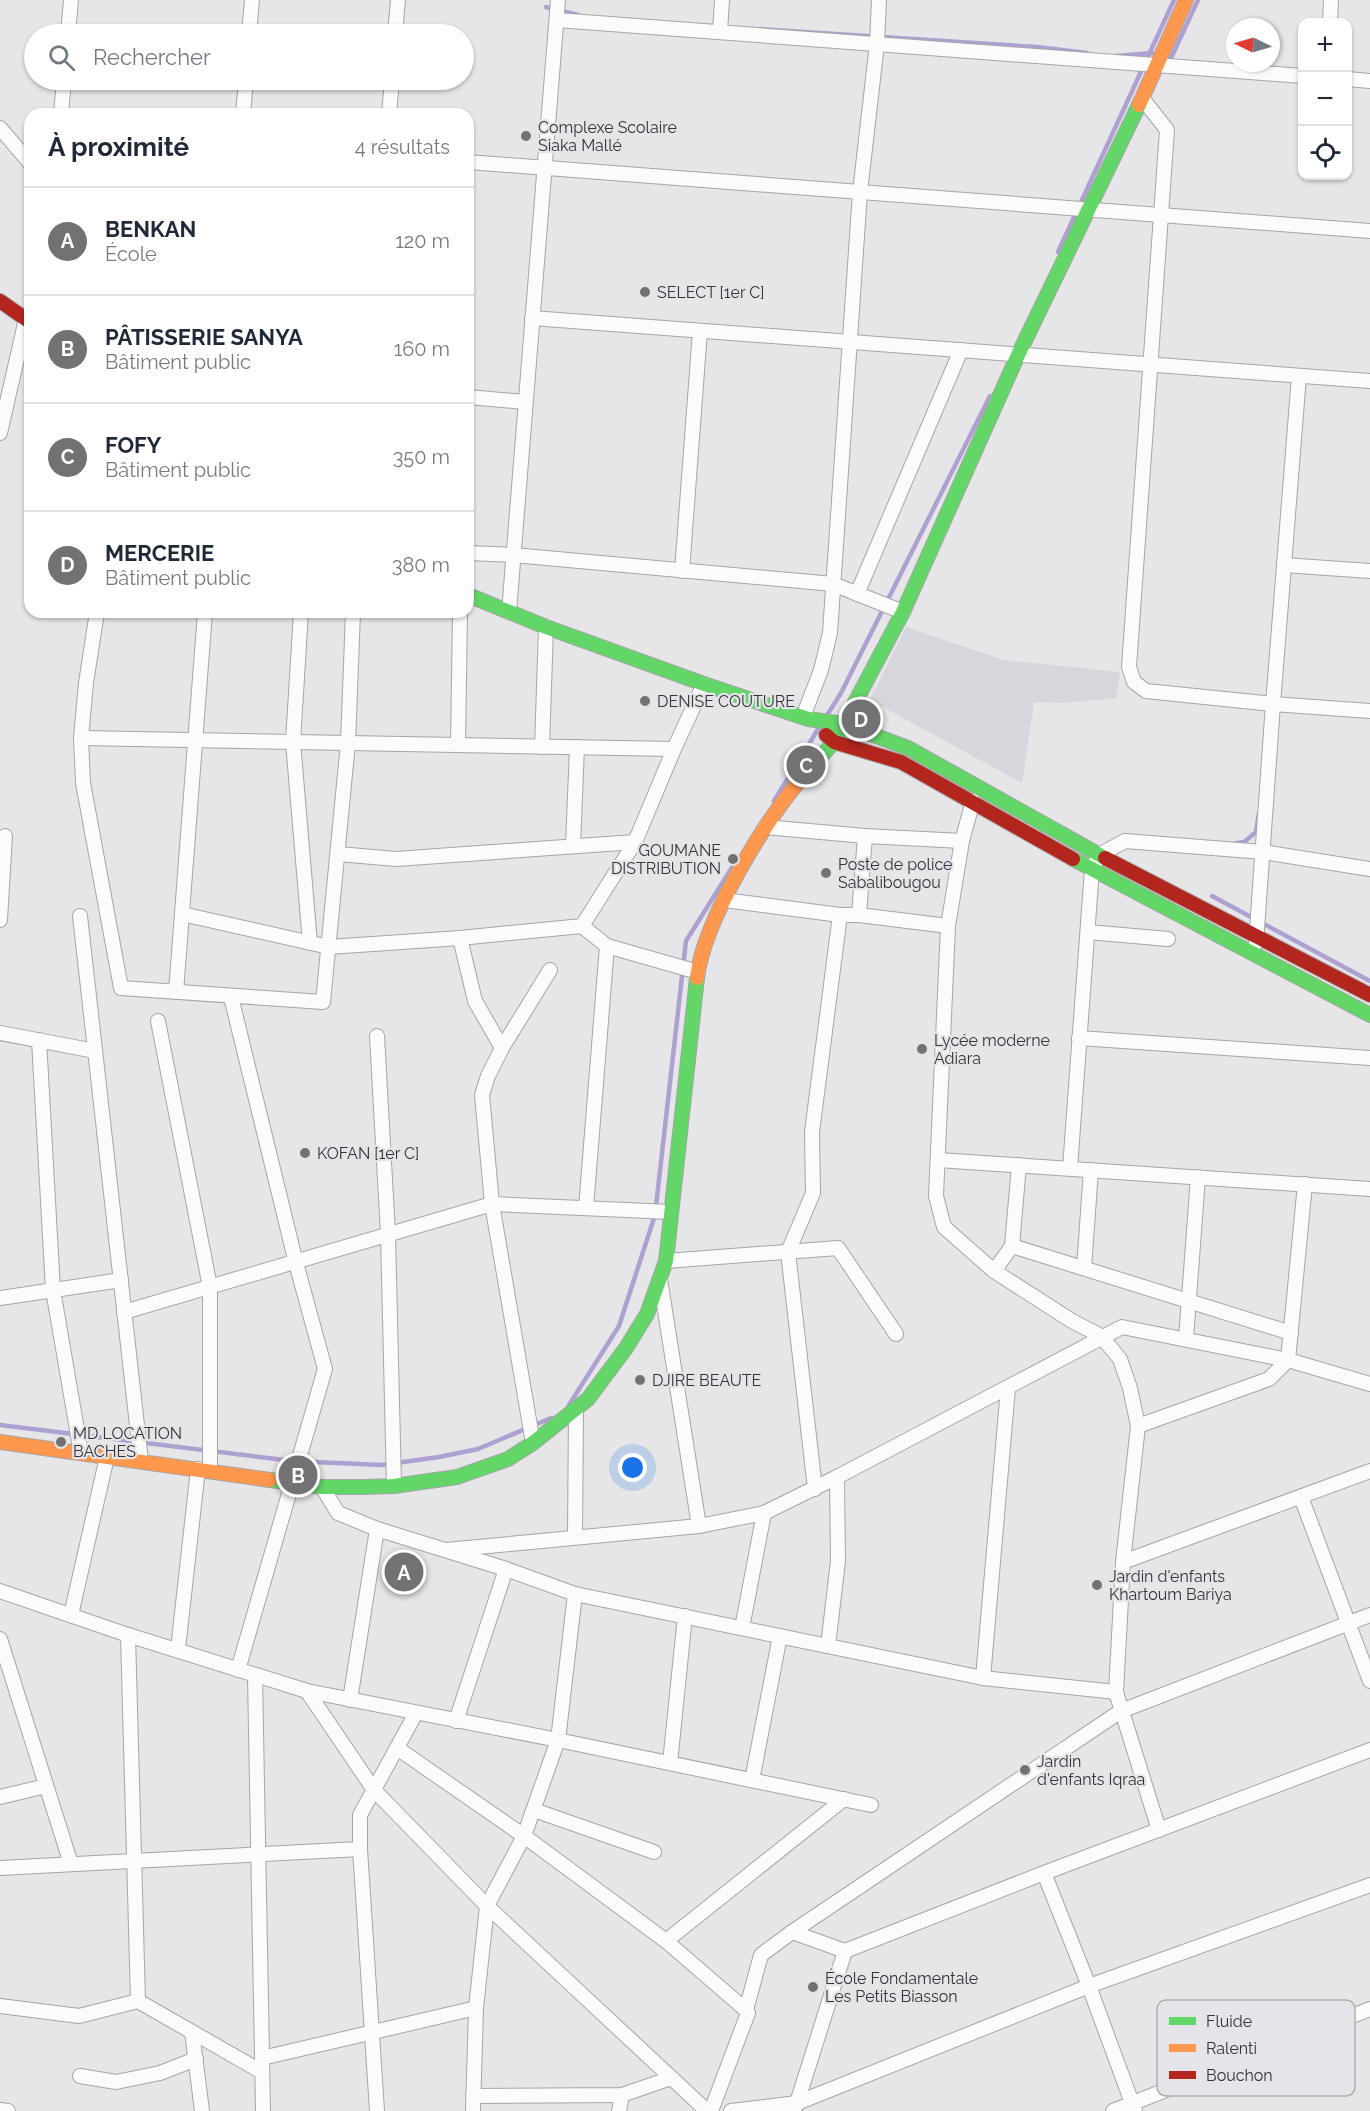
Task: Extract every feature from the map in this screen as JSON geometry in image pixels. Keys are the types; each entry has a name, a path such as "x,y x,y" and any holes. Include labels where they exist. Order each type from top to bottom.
{"main road":[{"path":"0,1442 322,1486 394,1486 457,1477 508,1459 533,1443 588,1399 626,1348 647,1314 666,1261 698,972 700,960 724,900 765,827 799,781 834,742 903,612 1018,355 1142,98 1186,0"},
{"path":"0,301 24,317"},
{"path":"474,597 546,627 704,684 805,718 844,724 908,748 1099,855 1257,934 1370,995"},
{"path":"805,718 834,742 901,762 1092,869 1370,1015"}],"street":[{"path":"69,24 71,0"},
{"path":"250,24 252,0"},
{"path":"396,24 398,0"},
{"path":"509,612 558,0"},
{"path":"720,32 722,0"},
{"path":"805,718 821,670 830,633 860,192 877,44 879,0"},
{"path":"1330,18 1331,0"},
{"path":"557,20 1298,76"},
{"path":"1352,79 1370,81"},
{"path":"62,108 63,90"},
{"path":"244,108 245,90"},
{"path":"390,108 391,90"},
{"path":"1142,98 1167,130 1129,667 1134,682 1146,692 1370,711"},
{"path":"0,128 24,156"},
{"path":"474,162 1370,231"},
{"path":"532,318 1370,381"},
{"path":"682,571 700,331"},
{"path":"0,433 24,336"},
{"path":"857,594 961,350"},
{"path":"1255,954 1299,376"},
{"path":"474,398 525,402"},
{"path":"474,553 833,584 903,612"},
{"path":"1284,565 1370,571"},
{"path":"96,618 86,683 81,738 83,783 121,988 323,1002 348,743 353,618"},
{"path":"176,992 205,618"},
{"path":"301,618 293,742 310,943"},
{"path":"458,745 460,618"},
{"path":"542,747 546,627"},
{"path":"582,926 635,842 704,684"},
{"path":"81,738 674,749"},
{"path":"573,846 577,747"},
{"path":"973,801 962,841 948,926 936,1196 944,1227 994,1271 1072,1321 1101,1336 1120,1359 1130,1388 1138,1426 1124,1562 1116,1692 1160,1830"},
{"path":"765,827 865,836 962,841"},
{"path":"0,920 5,836"},
{"path":"859,915 865,836"},
{"path":"1070,1168 1092,869 1099,855 1125,841 1263,852 1370,869"},
{"path":"338,854 396,858 635,842"},
{"path":"724,900 948,926"},
{"path":"182,914 329,947 460,938 582,926 608,946 698,972"},
{"path":"815,1489 788,1252 813,1193 812,1132 840,915"},
{"path":"80,916 141,1461"},
{"path":"1088,932 1168,939"},
{"path":"460,938 475,1001 502,1048"},
{"path":"586,1208 608,946"},
{"path":"533,1443 492,1204 482,1095 488,1076 502,1048 550,970"},
{"path":"231,997 296,1263 325,1369 238,1670"},
{"path":"158,1021 210,1287 204,1470 178,1649"},
{"path":"0,1033 95,1051"},
{"path":"377,1036 388,1234 394,1486"},
{"path":"1080,1038 1370,1058"},
{"path":"39,1040 53,1290 81,1453"},
{"path":"938,1160 1370,1189"},
{"path":"994,1271 1012,1246 1019,1165"},
{"path":"1084,1268 1091,1170"},
{"path":"1186,1340 1198,1177"},
{"path":"1138,1426 1269,1379 1288,1360 1305,1184"},
{"path":"124,1312 492,1204 671,1212"},
{"path":"1012,1246 1291,1333"},
{"path":"666,1261 838,1248 896,1334"},
{"path":"660,1279 699,1526"},
{"path":"0,1298 121,1280"},
{"path":"446,1550 699,1526 764,1513 815,1489 1008,1388 1101,1336 1122,1327 1288,1360 1370,1384"},
{"path":"983,1678 1008,1388"},
{"path":"575,1537 576,1409"},
{"path":"71,1615 107,1457"},
{"path":"1124,1562 1370,1471"},
{"path":"828,1646 838,1561 837,1477"},
{"path":"322,1486 338,1513 575,1594 983,1678 1116,1692"},
{"path":"1301,1497 1370,1681"},
{"path":"742,1628 764,1513"},
{"path":"350,1700 377,1528"},
{"path":"456,1721 506,1569"},
{"path":"0,1591 128,1635 307,1691 871,1805"},
{"path":"473,2111 476,2008 487,1906 524,1836 558,1740 575,1594"},
{"path":"307,1691 374,1790 487,1906 709,2111 748,2013 746,2010 761,1955 1121,1711 1370,1615"},
{"path":"670,1763 685,1616"},
{"path":"128,1635 138,2001"},
{"path":"752,1780 780,1636"},
{"path":"0,1639 71,1864"},
{"path":"255,1676 263,2111"},
{"path":"376,2111 360,1850 360,1815 416,1713"},
{"path":"397,1748 524,1836 666,1941 746,2010"},
{"path":"792,1932 845,1951 1370,1750"},
{"path":"0,1797 46,1786"},
{"path":"666,1941 844,1799"},
{"path":"534,1810 654,1852"},
{"path":"0,1868 360,1850"},
{"path":"1044,1873 1089,1986 1133,2107"},
{"path":"731,2111 796,2107 1089,1986 1370,1885"},
{"path":"796,2107 845,1951"},
{"path":"0,2006 79,2016 138,2001 192,2032 262,2065 372,2033 476,2008"},
{"path":"1355,2015 1370,2009"},
{"path":"192,2032 202,2111"},
{"path":"80,2076 116,2082 160,2073 196,2059"},
{"path":"473,2096 622,2095 671,2078"},
{"path":"619,2111 622,2095"},
{"path":"1113,2111 1133,2107 1160,2096"},
{"path":"0,2110 8,2111"}],"shaded area":[{"path":"906,627 1004,660 1120,672 1116,698 1063,703 1034,702 1022,783 870,700"}],"waterway":[{"path":"1058,252 1174,0"},
{"path":"1166,56 1171,58 1198,0"},
{"path":"546,7 578,15"},
{"path":"760,29 1037,47 1087,53"},
{"path":"1116,56 1152,53"},
{"path":"826,717 841,693 990,396"},
{"path":"774,801 820,726"},
{"path":"1237,843 1244,842 1256,832 1259,813"},
{"path":"569,1405 619,1326 655,1215 686,941 733,866"},
{"path":"1212,896 1370,981"},
{"path":"0,1425 292,1461 382,1465 478,1449 551,1418"}],"traffic: fast":[{"path":"807,772 834,742 903,612 1018,355 1139,105"},
{"path":"474,597 546,627 704,684 808,719 844,724 908,748 1105,858"},
{"path":"1073,859 1370,1015"},
{"path":"270,1480 322,1487 364,1487 394,1486 457,1477 508,1459 533,1443 588,1399 626,1348 647,1314 666,1261 697,978"}],"traffic: slow":[{"path":"1139,105 1186,0"},
{"path":"697,978 702,954 724,899 756,841 807,772"},
{"path":"0,1442 270,1480"}],"traffic: jam":[{"path":"0,301 24,318"},
{"path":"826,735 834,742 901,762 1073,859"},
{"path":"1105,858 1370,995"}],"place":[{"name":"Complexe Scolaire Siaka Mallé","path":"526,136"},
{"name":"SELECT [1er C]","path":"645,292"},
{"name":"DENISE COUTURE","path":"645,701"},
{"name":"MERCERIE","path":"861,719"},
{"name":"FOFY","path":"806,765"},
{"name":"GOUMANE DISTRIBUTION","path":"733,859"},
{"name":"Poste de police Sabalibougou","path":"826,873"},
{"name":"Lycée moderne Adiara","path":"922,1049"},
{"name":"KOFAN [1er C]","path":"305,1153"},
{"name":"DJIRE BEAUTE","path":"640,1380"},
{"name":"MD LOCATION BACHES","path":"61,1442"},
{"name":"PÂTISSERIE SANYA","path":"298,1475"},
{"name":"BENKAN","path":"404,1572"},
{"name":"Jardin d'enfants Khartoum Bariya","path":"1097,1585"},
{"name":"Jardin d'enfants Iqraa","path":"1025,1770"},
{"name":"École Fondamentale Les Petits Biasson","path":"813,1987"}]}
